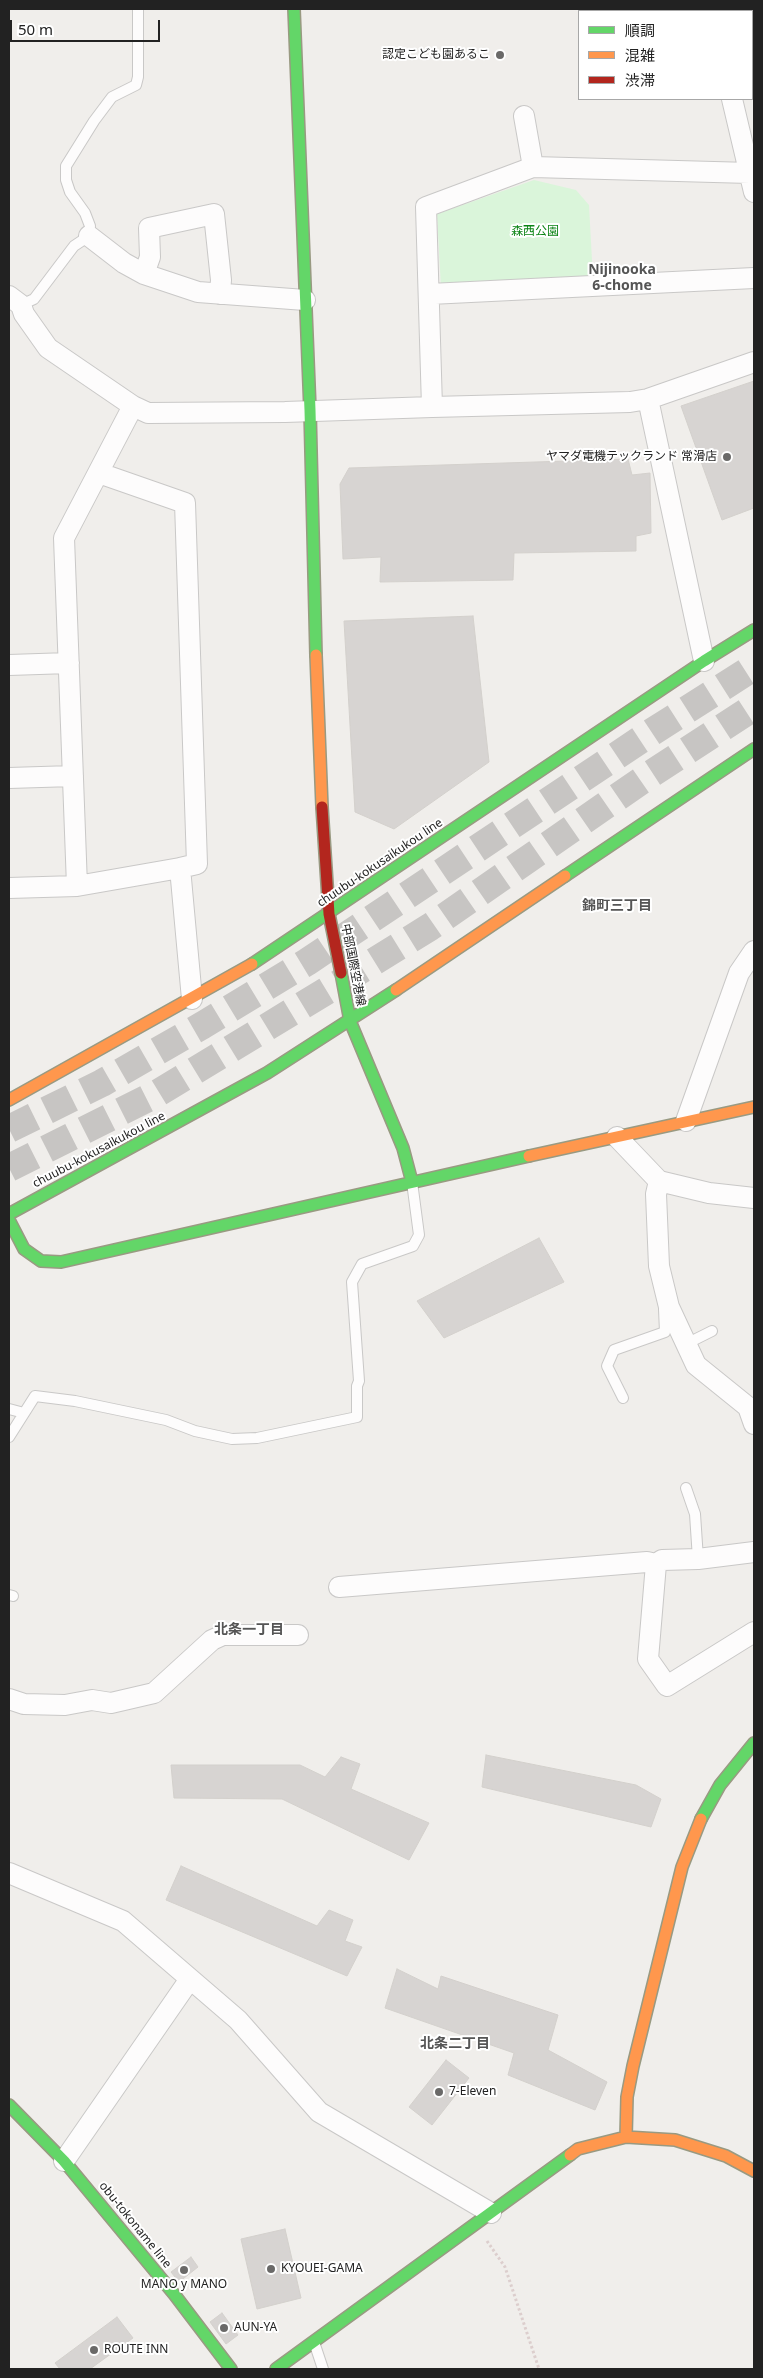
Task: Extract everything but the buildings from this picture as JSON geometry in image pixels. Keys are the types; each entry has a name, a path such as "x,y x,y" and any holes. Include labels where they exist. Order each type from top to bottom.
{"street":[{"name":"中部国際空港線","path":"294,9 310,410 319,756 329,914 350,1022 403,1148 412,1182"},
{"path":"432,407 426,207 533,167 752,183 732,100"},
{"path":"524,116 533,167"},
{"path":"144,274 150,257 149,228 214,214 221,280 220,294"},
{"path":"89,236 124,263 144,274 198,292 305,300"},
{"path":"430,294 754,278"},
{"path":"15,301 48,348 133,406 148,413 285,412 630,402 648,399 754,362"},
{"path":"648,399 704,661"},
{"path":"77,886 64,538 100,473 133,406"},
{"path":"9,888 77,886 197,864 185,503 100,473"},
{"name":"chuubu-kokusaikukou line","path":"9,1100 243,970 704,661 754,630"},
{"path":"9,665 69,663"},
{"name":"chuubu-kokusaikukou line","path":"9,1214 267,1073 350,1022 754,749"},
{"path":"9,778 73,776"},
{"path":"180,868 192,999"},
{"path":"686,1121 739,973 754,951"},
{"path":"9,1220 24,1249 41,1260 62,1262 412,1182 754,1107"},
{"path":"617,1137 659,1180 709,1193 754,1198"},
{"path":"659,1180 656,1194 659,1266 669,1307 696,1365 752,1410"},
{"path":"339,1587 647,1562 656,1564 662,1560 698,1559 754,1552"},
{"path":"656,1564 648,1658 667,1686 754,1632"},
{"path":"9,1699 24,1704 65,1705 92,1700 111,1703 154,1693 212,1640 223,1635 298,1635"},
{"path":"626,2137 627,2097 633,2066 682,1867 702,1816 716,1792 754,1743"},
{"path":"9,1873 123,1922 238,2020 319,2112 483,2219"},
{"path":"64,2160 190,1979"},
{"name":"obu-tokoname line","path":"9,2106 64,2160 174,2294 231,2369"},
{"path":"276,2369 313,2340 483,2219 578,2148 626,2137 675,2140 726,2156 754,2171"}],"lane":[{"path":"15,301 34,299 74,246 89,236 90,226 85,214 70,192 66,180 66,166 94,121 112,97 136,85 138,77 138,9"},
{"path":"9,1437 35,1396 75,1401 157,1418 196,1432 232,1439 257,1438 357,1417 357,1386 359,1381 352,1282 362,1264 413,1246 419,1235 412,1182"},
{"path":"623,1398 607,1366 614,1350 665,1332 664,1309 669,1307"},
{"path":"686,1344 712,1331"},
{"path":"696,1365 696,1373 703,1385"},
{"path":"9,1409 24,1413"},
{"path":"686,1488 695,1514 698,1559"},
{"path":"313,2340 323,2369"}],"path":[{"path":"483,2219 505,2267 539,2369"}],"green space":[{"name":"森西公園","path":"534,180 576,190 589,205 593,279 441,288 437,214"}],"tunnel":[{"path":"9,1129 102,1083 307,962 652,732 754,667"},
{"path":"9,1168 158,1093 430,927 648,776 754,707"}],"traffic: fast":[{"path":"294,9 310,410 316,655"},
{"path":"252,964 704,661 754,630"},
{"path":"565,876 754,749"},
{"path":"341,973 350,1021 403,1148 412,1182"},
{"path":"9,1214 267,1073 396,990"},
{"path":"9,1220 24,1249 41,1261 61,1262 529,1156"},
{"path":"701,1819 720,1785 754,1743"},
{"path":"9,2105 64,2161 174,2294 231,2369"},
{"path":"276,2369 570,2155"}],"traffic: slow":[{"path":"316,655 322,807"},
{"path":"396,990 565,876"},
{"path":"9,1100 252,964"},
{"path":"529,1156 754,1107"},
{"path":"626,2137 627,2097 633,2066 682,1867 701,1819"},
{"path":"570,2155 578,2149 626,2137 675,2140 726,2156 754,2171"}],"traffic: jam":[{"path":"322,807 329,914 341,973"}],"place":[{"name":"認定こども園あるこ","path":"500,55"},
{"name":"ヤマダ電機テックランド 常滑店","path":"727,457"},
{"name":"7-Eleven","path":"439,2092"},
{"name":"KYOUEI-GAMA","path":"271,2269"},
{"name":"MANO y MANO","path":"184,2270"},
{"name":"AUN-YA","path":"224,2328"},
{"name":"ROUTE INN","path":"94,2350"}],"district":[{"name":"Nijinooka 6-chome","path":"622,278"},
{"name":"錦町三丁目","path":"617,906"},
{"name":"北条一丁目","path":"249,1630"},
{"name":"北条二丁目","path":"455,2044"}]}
